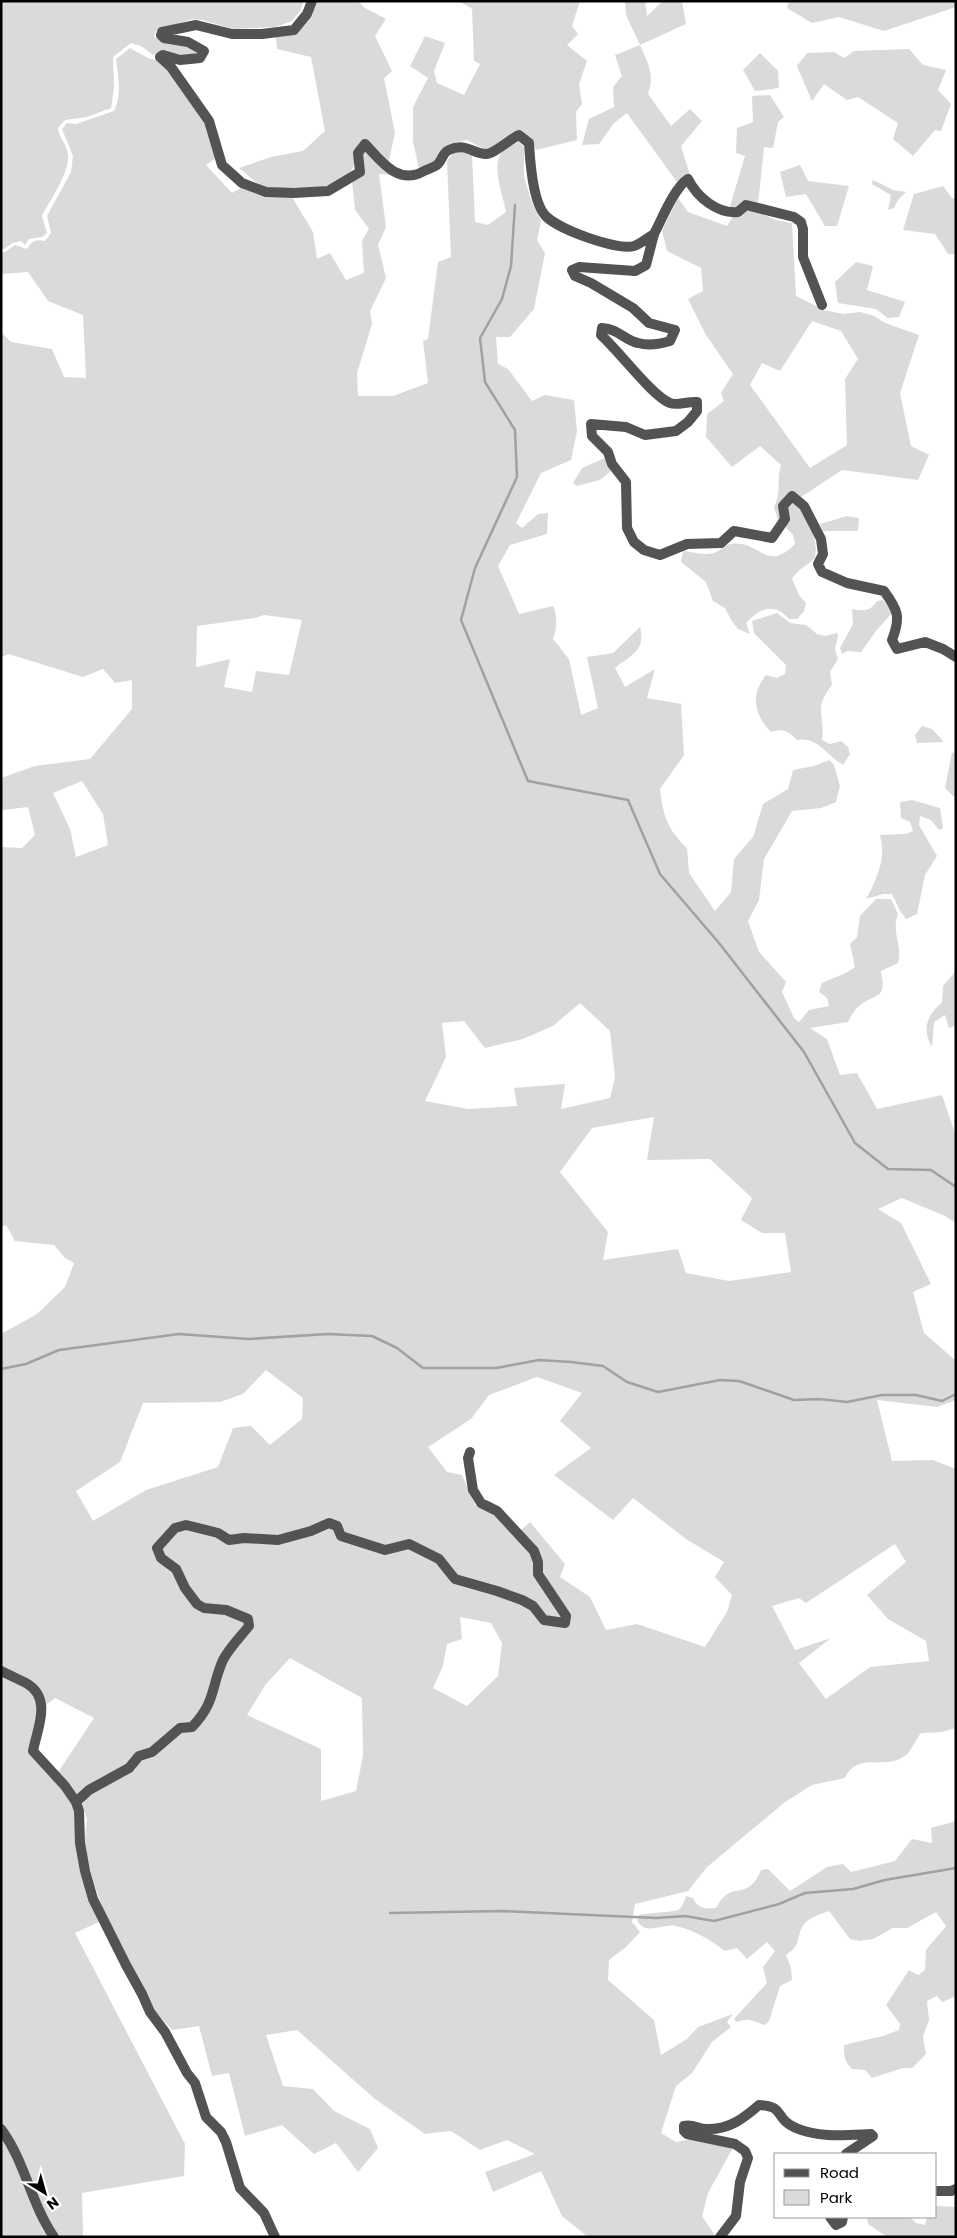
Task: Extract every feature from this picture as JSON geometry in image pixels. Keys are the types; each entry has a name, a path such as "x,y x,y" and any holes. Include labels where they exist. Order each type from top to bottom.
{"street":[{"path":"312,1 307,14 294,30 262,34 232,34 196,25 162,32 161,35 164,38 188,42 204,51 200,58 180,60 163,55 160,57 171,66 209,122 222,165 242,184 266,192 294,194 328,191 360,172 358,153 365,144 389,170 406,176 420,174 438,164 442,155 450,150 468,147 486,154 495,152 507,141 519,135 529,143 530,169 538,197 543,213 552,223 590,239 621,246 633,246 654,234"},
{"path":"822,305 803,257 803,229 801,222 794,217 778,215 746,205 738,212 732,213 704,201 697,195 688,179 682,183 654,234 646,265 635,271 579,267 572,270 575,276 634,308 649,323 675,330 670,341 656,345 637,343 613,329 602,328 601,336 617,350 659,398 672,404 697,402 697,411 688,422 676,431 662,431 645,436 626,427 591,424 592,436 608,452 612,464 626,482 627,528 634,542 644,550 660,555 687,544 721,543 734,531 772,538 785,519 783,506 792,496 804,506 820,539 824,554 818,564 822,572 847,583 884,591 896,608 897,620 892,640 897,648 925,642 943,649 956,657"},
{"path":"76,1802 89,1790 128,1768 139,1756 152,1752 180,1728 192,1727 196,1723 211,1699 223,1659 250,1626 248,1619 226,1610 204,1608 196,1604 191,1598 176,1570 161,1558 157,1548 175,1528 186,1524 218,1533 229,1540 244,1538 278,1540 311,1531 329,1523 337,1526 341,1536 385,1550 409,1544 439,1559 455,1580 522,1600 533,1606 544,1620 565,1623 566,1616 538,1574 538,1562 534,1550 497,1511 481,1503 473,1490 468,1458 470,1452"},
{"path":"1,1671 28,1684 40,1699 41,1723 33,1751 65,1786 76,1802 79,1812 80,1843 84,1871 98,1908 150,2012 165,2032 187,2073 195,2083 206,2117 221,2132 226,2142 240,2188 264,2213 275,2237"},
{"path":"720,2237 736,2216 740,2182 748,2158 745,2151 736,2144 687,2134 684,2131 684,2126 692,2124 705,2129 722,2129 745,2118 759,2104 771,2105 776,2108 784,2122 801,2130 838,2135 871,2134 872,2136 847,2153"},
{"path":"1,2129 13,2145 30,2190 54,2237"},
{"path":"937,2191 956,2189"},
{"path":"831,2218 836,2225 842,2222 843,2218"}],"green space":[{"path":"1,1 304,1 300,11 292,21 275,27 233,29 192,19 156,31 154,37 184,44 195,50 198,54 178,56 160,52 153,55 141,46 131,43 113,57 114,88 111,108 87,117 65,120 58,128 67,150 68,158 64,174 42,216 47,233 42,237 29,239 25,245 21,241 13,243 4,249 1,248"},
{"path":"317,1 357,1 365,8 386,19 375,36 392,71 384,78 395,133 388,165 370,144 357,152 353,168 346,176 336,182 310,189 283,190 271,188 258,184 239,168 271,157 303,151 325,131 311,57 277,49 276,37 298,34 312,16"},
{"path":"459,1 580,1 572,26 578,34 567,45 587,61 579,84 582,104 576,112 577,140 536,150 532,139 522,130 486,150 467,140 453,143 440,153 433,163 419,169 413,141 413,107 428,78 410,66 425,36 445,43 434,71 437,83 464,95 480,64 474,61 472,9"},
{"path":"625,1 645,1 647,16 663,1 682,1 686,24 640,45 626,15"},
{"path":"789,1 956,1 956,7 884,31 839,17 812,23 787,8"},
{"path":"640,45 651,75 648,94 671,126 690,109 702,121 681,146 690,175 677,182 627,113 614,123 599,144 582,145 589,119 614,107 613,87 622,76 615,55"},
{"path":"130,48 148,58 160,61 187,93 208,123 216,158 206,165 232,193 242,187 264,196 292,197 313,232 317,259 330,253 346,280 364,273 362,241 369,229 355,210 352,181 363,173 360,154 364,148 384,170 392,175 379,174 386,227 378,245 386,278 370,311 372,324 357,373 358,396 393,396 428,383 423,341 428,339 438,262 451,257 447,161 452,155 461,151 472,155 475,222 488,225 506,212 497,170 501,153 508,146 518,141 524,147 524,177 532,203 541,221 537,240 545,253 534,309 510,337 496,337 498,364 508,369 532,401 545,395 574,400 577,431 571,460 541,473 516,523 522,528 538,514 548,513 547,534 510,545 498,566 519,614 553,606 556,622 553,639 569,659 581,715 598,708 587,657 613,653 640,627 641,642 636,652 615,668 625,687 655,669 647,698 681,704 684,755 660,789 661,798 670,828 687,848 689,873 715,911 731,892 734,859 753,837 763,804 788,789 793,770 814,766 829,760 834,765 840,786 836,802 821,808 792,811 764,859 759,900 748,921 759,952 786,982 782,992 794,1018 799,1022 809,1010 829,1006 827,998 819,992 822,983 855,967 850,944 857,937 860,916 876,899 891,899 898,914 896,927 899,950 898,963 881,971 881,992 857,1008 848,1022 810,1028 827,1039 840,1075 857,1073 877,1109 942,1095 956,1136 956,1223 945,1216 902,1198 878,1209 901,1223 931,1284 913,1292 924,1333 956,1361 956,1400 937,1407 877,1400 892,1461 933,1460 956,1469 956,1728 942,1732 921,1733 908,1753 898,1760 857,1765 845,1778 812,1785 785,1802 707,1867 688,1891 635,1904 632,1922 640,1932 626,1947 609,1960 608,1980 654,2020 661,2055 687,2039 698,2027 733,2014 727,2022 731,2027 712,2042 692,2073 676,2086 661,2133 676,2142 697,2138 734,2146 708,2193 702,2216 716,2237 588,2237 562,2216 541,2171 493,2192 485,2172 535,2154 507,2140 480,2150 451,2131 425,2134 375,2099 297,2030 266,2035 283,2086 313,2089 334,2111 370,2129 378,2148 358,2172 336,2143 314,2154 282,2125 245,2136 229,2073 212,2076 199,2026 172,2030 155,2011 105,1914 94,1884 84,1847 87,1819 82,1805 91,1793 131,1770 142,1757 155,1756 180,1731 193,1731 210,1709 227,1662 254,1624 250,1616 223,1606 202,1603 195,1596 183,1574 168,1561 161,1550 177,1532 187,1529 216,1537 230,1544 262,1541 279,1544 312,1534 325,1526 334,1528 339,1541 354,1542 384,1554 409,1548 436,1562 454,1581 486,1589 533,1609 545,1624 567,1624 570,1615 543,1572 536,1548 520,1531 530,1522 565,1564 560,1577 590,1597 606,1630 637,1624 705,1647 727,1612 732,1595 715,1577 724,1562 686,1539 633,1498 613,1520 554,1475 591,1448 560,1421 582,1393 537,1377 489,1395 471,1419 428,1447 447,1472 462,1475 475,1505 491,1512 532,1553 536,1575 564,1616 563,1620 545,1618 534,1603 497,1588 455,1577 439,1557 409,1541 384,1548 342,1533 339,1524 327,1521 308,1529 276,1537 261,1535 229,1537 216,1531 184,1523 172,1527 162,1536 154,1548 159,1560 175,1571 184,1590 196,1607 227,1613 244,1620 246,1624 219,1659 213,1690 197,1719 190,1726 176,1727 150,1751 136,1755 127,1767 88,1788 77,1798 57,1774 94,1718 55,1698 45,1706 34,1687 3,1670 1,1666 1,1334 37,1314 65,1287 74,1263 65,1258 54,1245 15,1241 6,1225 1,1227 1,847 22,848 35,835 28,807 3,810 1,812 1,778 35,766 90,759 132,709 132,680 115,683 103,669 83,677 9,654 1,657 1,332 11,342 52,349 64,377 86,378 83,315 48,301 28,272 1,274 1,252 5,252 15,245 27,249 34,241 45,241 51,233 47,216 71,172 73,156 62,129 67,123 76,124 114,111 119,92 116,59","holes":["264,615 302,620 289,675 256,671 252,692 224,687 230,659 196,667 197,626 255,618","82,781 103,814 108,845 76,857 70,829 53,793","580,1003 610,1031 615,1078 610,1098 561,1109 565,1084 514,1088 517,1106 468,1109 425,1101 446,1057 442,1023 464,1021 485,1048 523,1039 553,1026","654,1117 647,1160 710,1159 752,1198 741,1220 762,1233 785,1233 791,1272 729,1281 686,1273 678,1249 603,1260 608,1232 560,1172 592,1128","266,1370 303,1398 302,1419 270,1445 251,1426 233,1428 218,1467 146,1490 93,1521 76,1491 120,1462 143,1403 220,1402 243,1394","895,1544 906,1562 867,1595 888,1619 926,1641 929,1661 870,1667 826,1699 799,1663 831,1638 795,1650 772,1606 799,1598 806,1603","460,1617 491,1623 502,1643 498,1676 467,1706 433,1688 443,1666 447,1644 462,1639","290,1658 362,1698 363,1756 356,1791 321,1801 321,1749 247,1715 266,1684"]},
{"path":"909,49 923,65 946,70 938,90 951,104 941,131 935,130 913,156 893,139 898,123 858,97 847,100 824,84 812,101 797,66 807,53 834,52 844,58 854,51"},
{"path":"760,53 778,71 779,88 755,91 743,70"},
{"path":"770,95 784,117 778,122 773,148 764,147 758,204 735,209 730,206 745,156 736,153 737,128 753,122 752,96"},
{"path":"800,165 808,181 849,186 837,226 825,226 806,194 786,197 780,172"},
{"path":"873,180 893,190 906,192 898,200 894,208 888,210 891,195 872,184"},
{"path":"943,186 952,198 956,199 956,254 948,254 935,234 903,230 914,194"},
{"path":"678,198 688,212 727,226 733,216 747,208 776,220 792,223 796,296 824,310 843,314 860,312 919,335 900,393 911,446 929,455 918,480 842,470 801,497 791,492 779,524 774,507 778,496 781,465 760,446 732,467 706,437 707,414 724,401 721,393 733,374 706,335 688,299 703,291 701,268 667,251 662,231","holes":["812,321 841,331 858,359 845,379 847,445 810,468 750,385 762,363 780,371"]},
{"path":"856,262 873,266 867,290 905,302 899,317 888,318 876,309 838,303 835,282"},
{"path":"607,457 611,471 600,480 577,486 573,483 582,468"},
{"path":"794,501 804,508 813,532 816,549 815,558 792,579 799,595 806,603 804,611 797,619 789,619 778,610 767,609 762,611 746,623 750,634 738,629 725,608 713,601 706,582 681,562 683,551 710,554 731,544 741,544 769,556 777,556 795,544 793,535 784,525 785,507"},
{"path":"847,516 859,518 858,531 823,531 820,524"},
{"path":"882,600 889,606 892,613 861,652 847,651 842,654 840,648 853,624 852,609 866,610 877,601"},
{"path":"777,613 790,623 806,625 817,634 825,636 837,633 835,650 838,659 830,672 832,685 821,707 822,740 830,744 841,741 848,747 850,754 843,765 811,741 797,740 788,732 782,730 771,732 761,718 756,704 756,697 761,682 766,675 777,678 785,674 786,665 754,633 752,621"},
{"path":"922,726 932,729 944,742 917,743 915,735"},
{"path":"952,752 956,754 956,799 945,788"},
{"path":"912,800 940,808 943,828 939,830 931,820 920,816 919,825 937,856 925,875 917,914 906,919 892,894 883,894 866,899 874,884 882,860 880,835 906,834 913,831 910,822 901,818 900,802"},
{"path":"956,971 956,1025 949,1028 945,1015 934,1022 932,1047 927,1034 928,1022 933,1012 942,1002 943,986"},
{"path":"1,1674 34,1693 40,1711 30,1752 75,1805 77,1844 101,1921 75,1933 185,2144 184,2176 82,2193 83,2237 58,2237 1,2124"},
{"path":"956,1821 956,1996 942,2002 937,1996 927,2001 929,2020 923,2037 926,2054 912,2068 903,2068 872,2078 865,2070 852,2069 849,2066 845,2058 844,2045 883,2036 899,2030 900,2024 886,2005 909,1970 918,1975 925,1970 926,1950 946,1926 936,1912 907,1928 893,1928 873,1939 859,1941 850,1939 829,1911 809,1919 801,1929 797,1944 786,1955 791,1968 792,1980 780,1986 769,2021 765,2025 748,2020 736,2022 734,2019 767,1983 763,1967 775,1951 767,1942 747,1959 737,1948 725,1951 708,1939 689,1930 676,1926 650,1929 645,1928 637,1920 639,1915 678,1910 686,1896 693,1898 702,1908 716,1908 728,1894 752,1885 761,1870 768,1869 790,1891 827,1867 843,1864 851,1872 895,1861 912,1839 932,1843 931,1828"},
{"path":"1,2135 10,2147 42,2229 48,2237 1,2237"},
{"path":"937,2206 956,2207 956,2237 887,2237 868,2224 867,2218 911,2218 916,2223 925,2225 927,2218 937,2218"}],"waterway":[{"path":"515,205 511,266 502,299 480,338 485,382 515,430 517,477 475,568 461,620 528,781 628,800 660,874 719,943 804,1052 855,1143 888,1169 931,1170 956,1187"},
{"path":"1,1369 26,1364 59,1350 179,1334 248,1339 328,1334 372,1336 397,1348 423,1368 496,1368 539,1360 571,1362 603,1366 627,1382 658,1392 720,1380 739,1381 794,1400 819,1399 847,1402 882,1395 916,1395 942,1401 956,1394"},
{"path":"390,1913 502,1911 656,1918 685,1916 714,1921 779,1904 805,1893 853,1889 885,1880 956,1868"}]}
